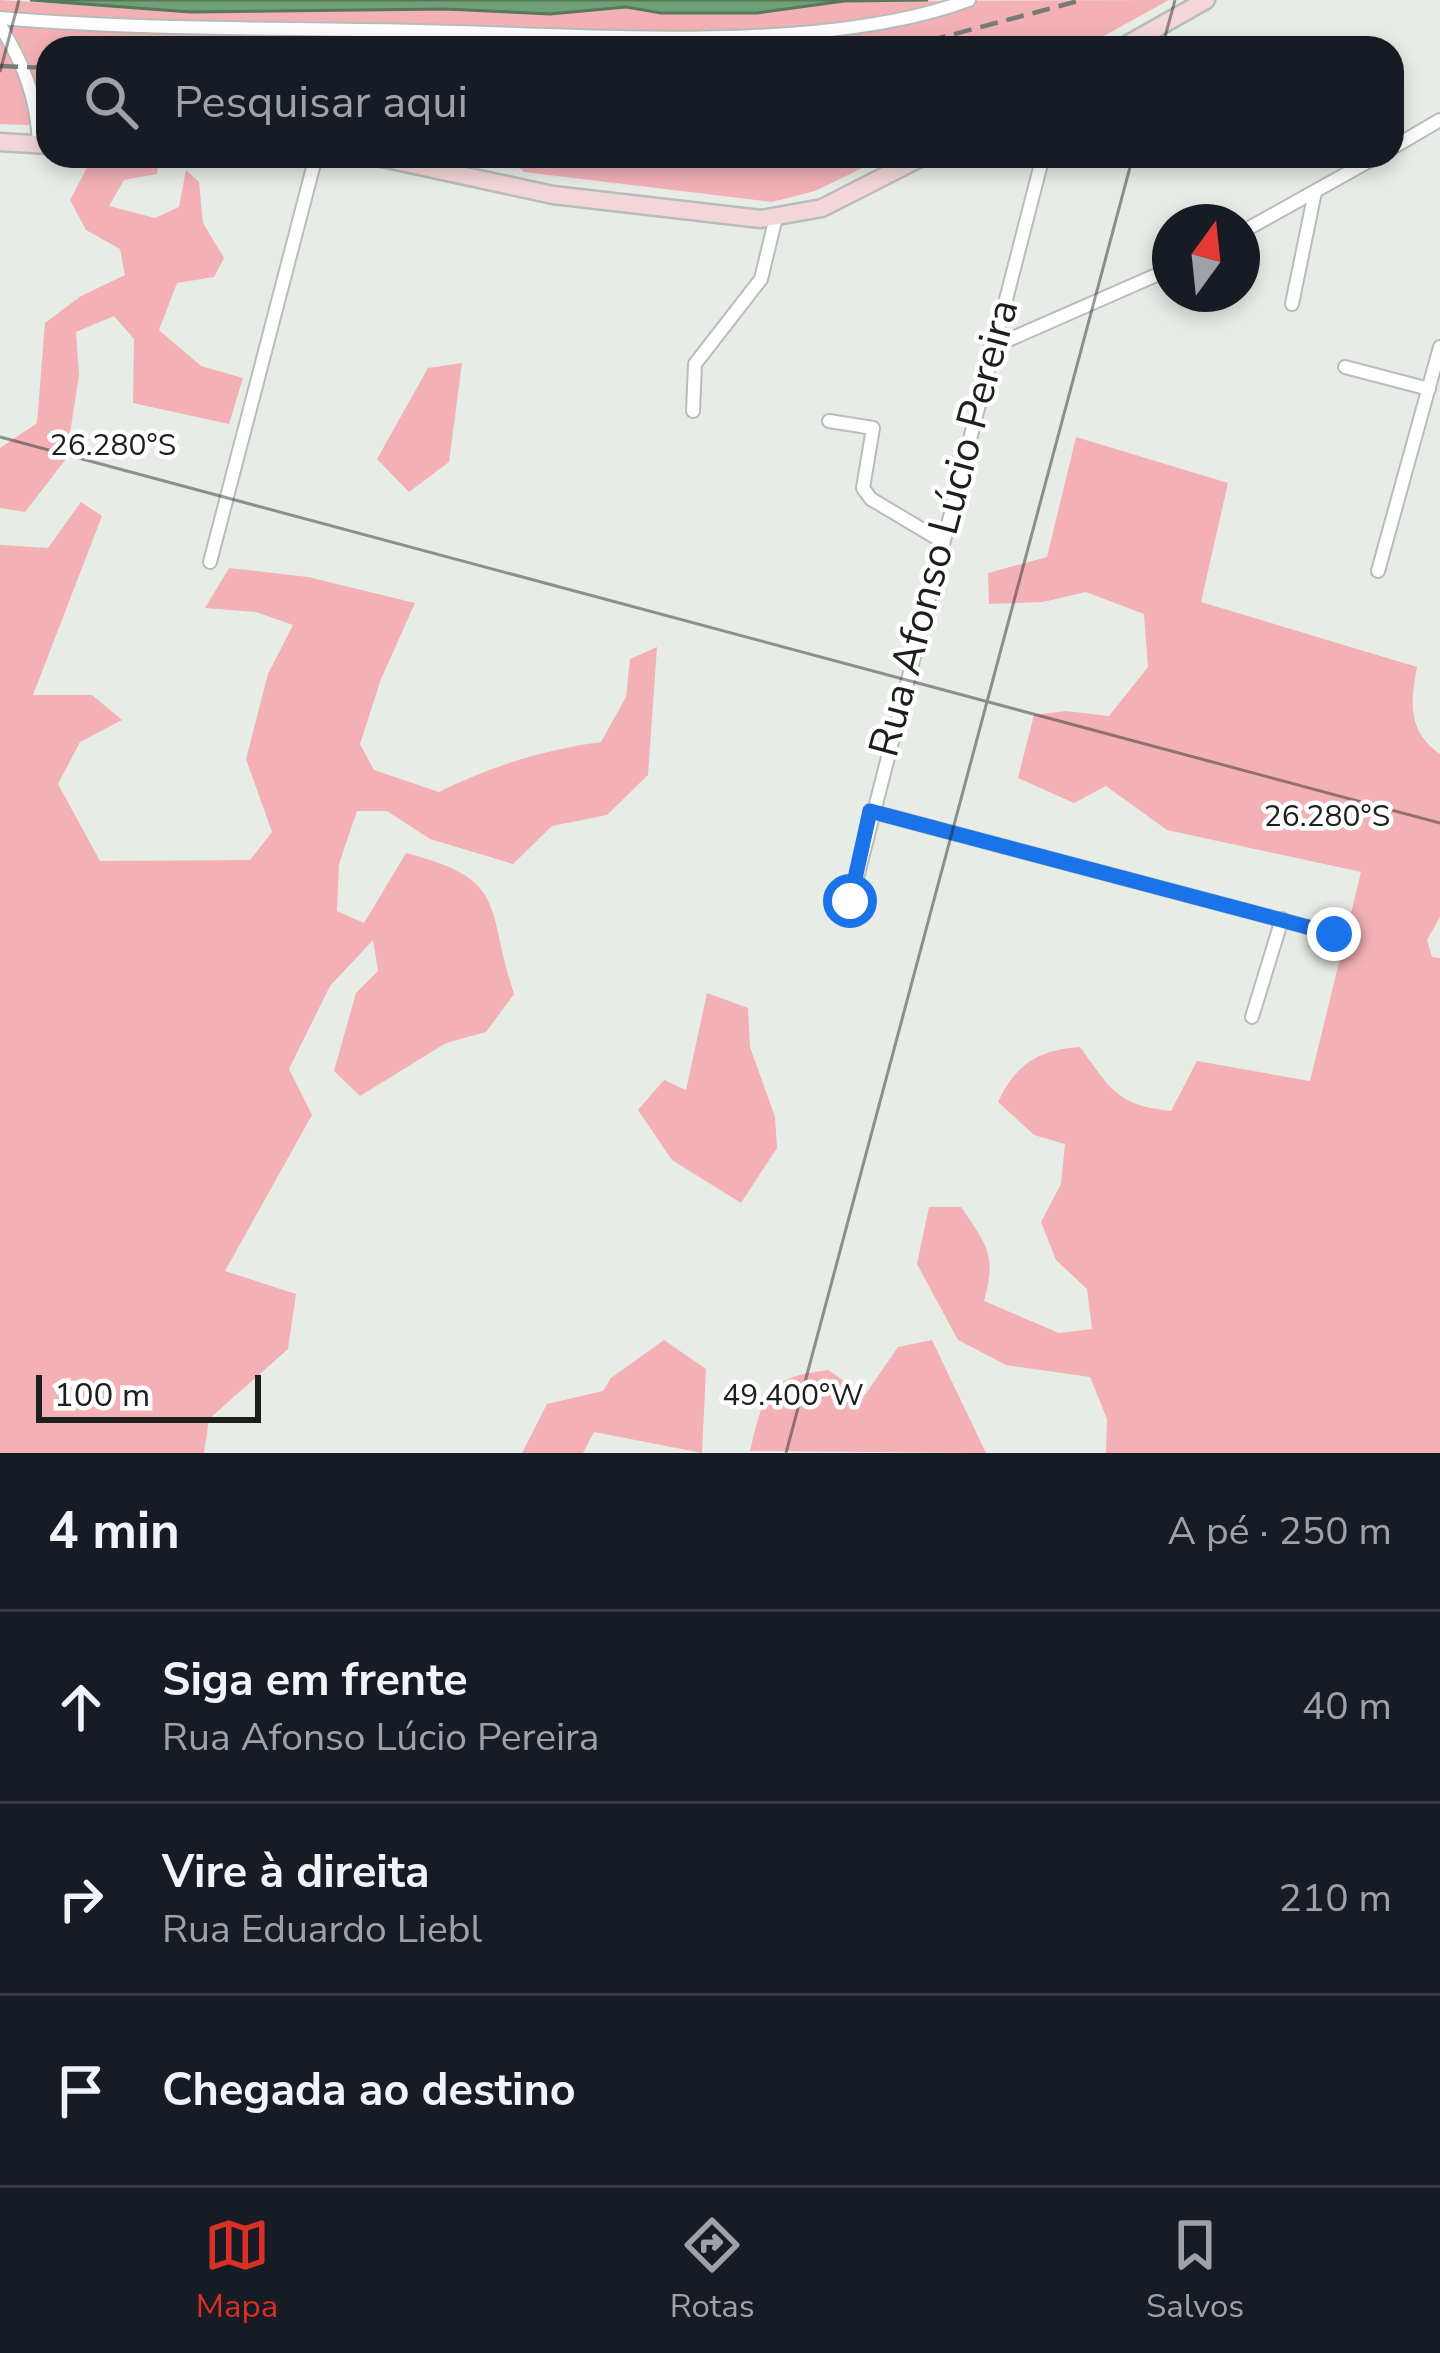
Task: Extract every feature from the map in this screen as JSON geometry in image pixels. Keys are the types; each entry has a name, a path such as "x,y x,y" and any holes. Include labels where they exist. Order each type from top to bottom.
{"main road":[{"path":"1142,36 1206,0"},
{"path":"0,142 36,144"},
{"path":"432,168 610,204 776,218 839,201 902,168"}],"street":[{"path":"618,36 787,31 892,19 969,0"},
{"path":"0,22 167,31 514,36"},
{"path":"0,22 26,67 36,101"},
{"path":"1404,141 1440,120"},
{"path":"210,562 313,168"},
{"name":"Rua Afonso Lúcio Pereira","path":"850,901 1039,168"},
{"path":"1260,222 1357,168"},
{"path":"1292,304 1315,192"},
{"path":"693,411 695,364 761,279 776,218"},
{"path":"990,348 1152,277"},
{"path":"1378,571 1440,347"},
{"path":"1345,367 1429,389"},
{"path":"829,421 873,428 863,488 871,499 940,540"},
{"path":"870,811 1334,934"},
{"path":"1252,1017 1282,919"}],"shaded area":[{"path":"0,0 190,12 445,9 550,14 626,7 661,13 757,13 844,1 1169,0 1104,36 36,36 36,126 0,124"},
{"path":"30,0 928,0 844,1 757,13 661,13 626,7 550,14 445,9 190,12"},
{"path":"87,168 158,168 157,174 124,180 109,206 155,218 179,207 186,170 199,182 203,223 224,258 214,277 177,283 159,330 201,366 243,378 229,424 133,403 134,339 114,316 76,332 79,375 66,459 25,512 0,508 0,448 37,423 45,323 81,296 125,275 120,249 86,230 70,200"},
{"path":"520,168 862,168 815,191 772,202"},
{"path":"462,363 449,462 409,492 377,459 428,368"},
{"path":"1076,437 1228,483 1201,602 1417,667 1414,716 1422,736 1440,754 1440,917 1427,940 1432,957 1440,958 1440,1453 1106,1453 1107,1419 1090,1377 1006,1365 958,1340 917,1264 929,1207 961,1207 987,1251 990,1272 984,1301 1059,1333 1092,1329 1087,1289 1056,1260 1041,1222 1061,1184 1065,1144 1034,1135 998,1102 1005,1089 1030,1061 1080,1047 1116,1092 1138,1104 1171,1111 1197,1061 1310,1081 1361,872 1167,830 1106,786 1074,803 1018,778 1034,715 1066,711 1109,716 1148,667 1144,614 1086,592 1043,602 989,604 988,573 1047,557"},
{"path":"81,502 102,516 33,695 92,695 122,720 80,742 58,784 100,861 250,860 272,832 246,759 268,674 293,625 256,612 205,608 229,568 308,577 415,603 381,679 360,744 374,770 439,792 518,760 601,742 626,697 630,659 657,647 648,775 607,815 552,826 513,864 430,839 387,811 357,811 339,864 337,911 364,923 406,853 439,863 478,886 488,900 514,994 486,1032 446,1043 360,1096 334,1071 356,993 378,971 373,940 330,986 289,1069 312,1115 225,1271 296,1294 288,1349 209,1419 204,1453 0,1453 0,545 48,548"},
{"path":"707,993 748,1008 750,1047 775,1117 777,1148 741,1203 672,1160 638,1110 664,1080 686,1090"},
{"path":"664,1340 706,1369 702,1453 594,1432 583,1453 522,1453 547,1404 603,1391 611,1378"},
{"path":"932,1340 986,1453 750,1451 764,1402 779,1384 828,1370 865,1395 898,1347"}],"railway":[{"path":"947,36 1082,0"},
{"path":"0,66 36,68"}],"route":[{"path":"850,901 870,811 1334,934"}]}
